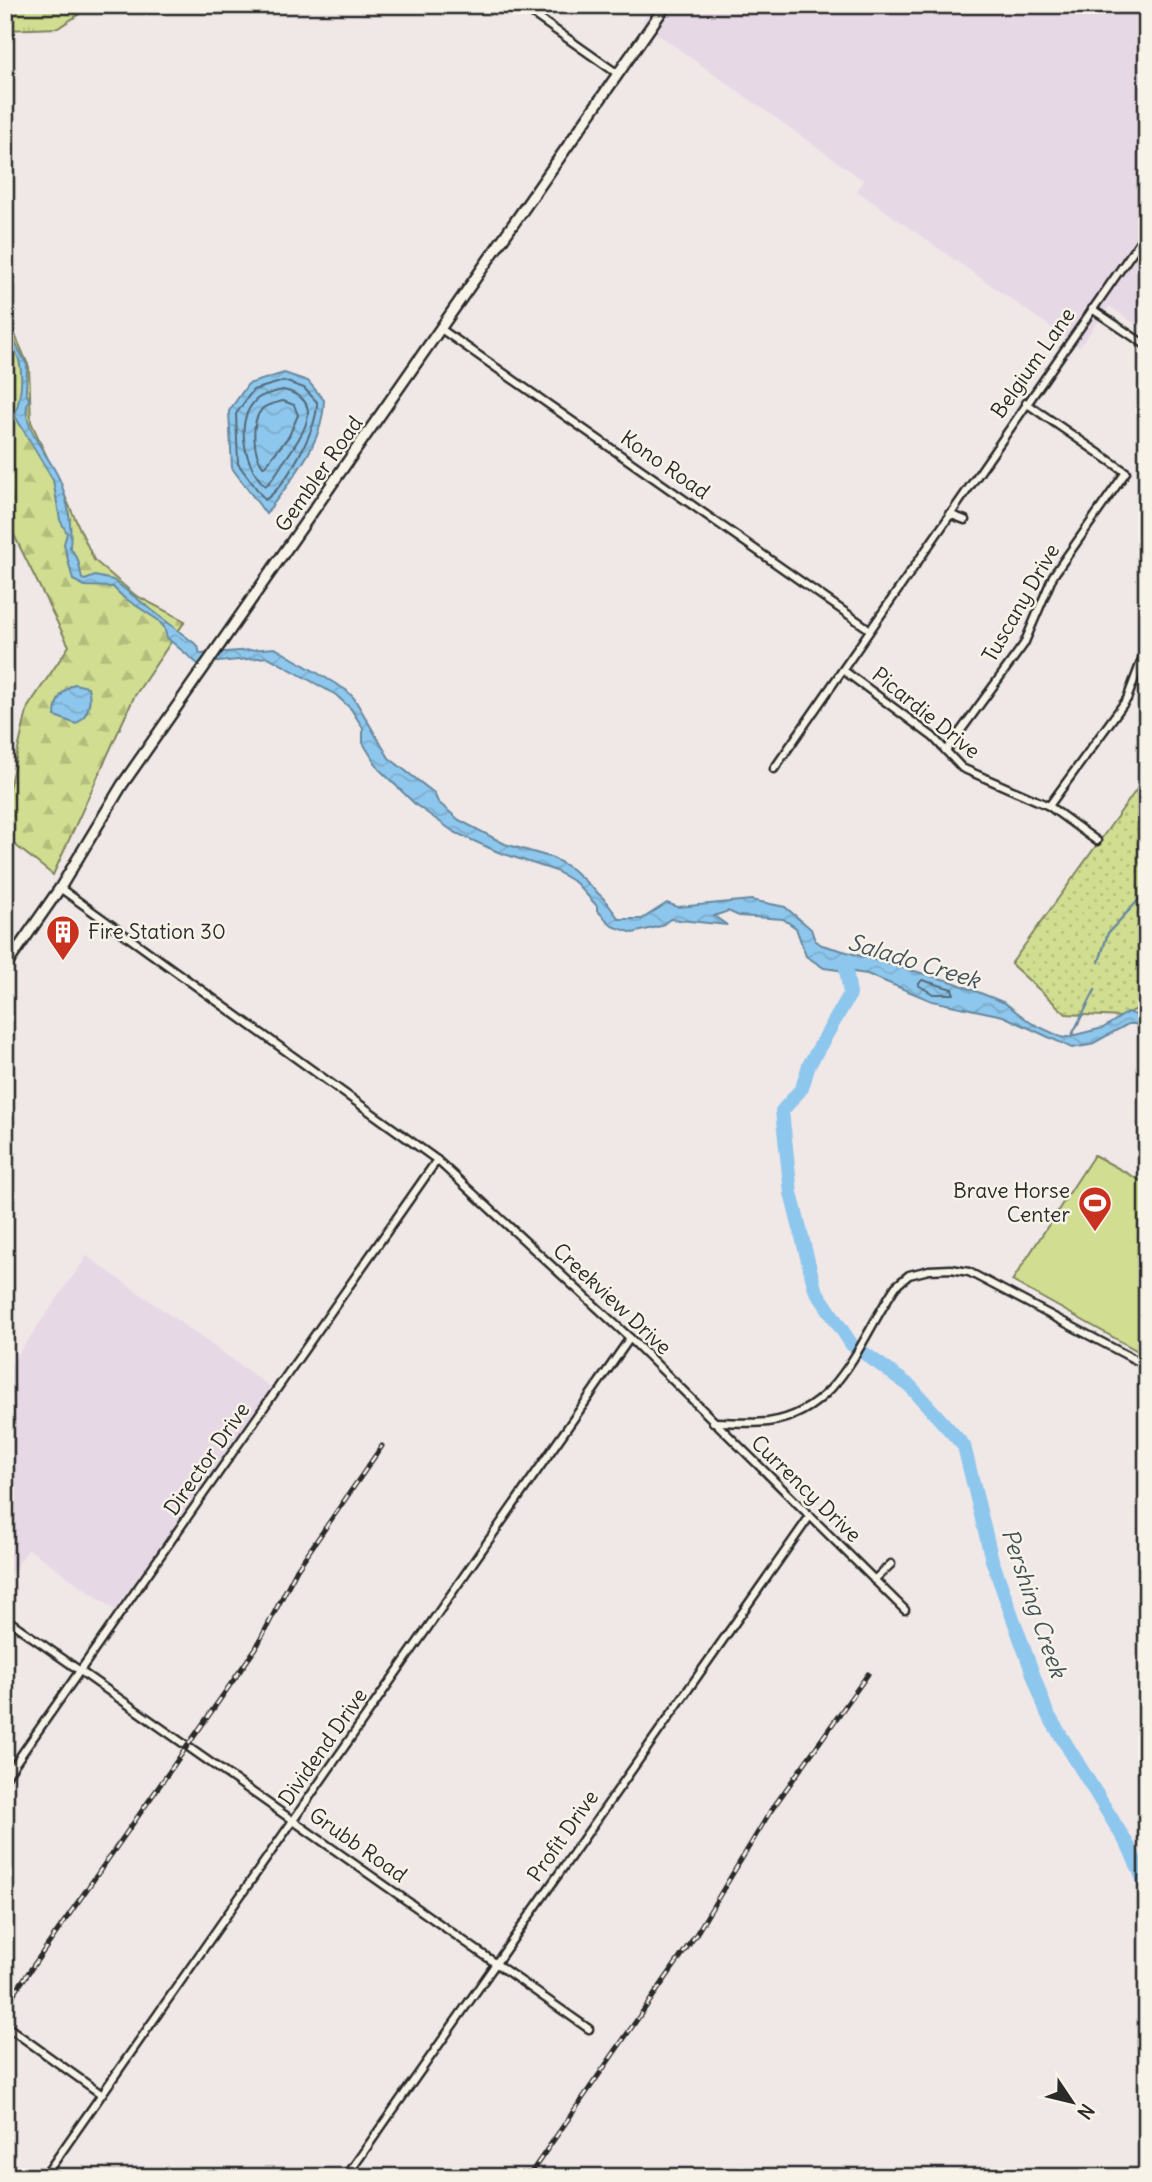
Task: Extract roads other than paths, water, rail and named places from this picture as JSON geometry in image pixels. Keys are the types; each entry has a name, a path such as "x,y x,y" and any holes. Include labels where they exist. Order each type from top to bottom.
{"main road":[{"name":"Gembler Road","path":"5,967 60,888 116,795 155,737 666,5"}],"street":[{"path":"520,5 618,74"},
{"name":"Belgium Lane","path":"774,769 1147,231"},
{"path":"1092,309 1147,346"},
{"name":"Kono Road","path":"441,329 869,629"},
{"name":"Tuscany Drive","path":"946,751 1024,644 1053,576 1126,472 1026,403"},
{"path":"949,514 965,520"},
{"path":"1049,806 1127,699 1147,646"},
{"name":"Picardie Drive","path":"843,670 972,774 1049,806 1097,841"},
{"name":"Creekview Drive","path":"60,888 437,1160 630,1338 713,1422"},
{"name":"Director Drive","path":"5,1778 437,1160"},
{"path":"713,1422 768,1422 801,1413 824,1398 838,1384 896,1286 909,1275 929,1270 951,1269 984,1278 1147,1366"},
{"name":"Dividend Drive","path":"44,2177 630,1338"},
{"name":"Currency Drive","path":"713,1422 905,1610"},
{"name":"Profit Drive","path":"346,2177 810,1516"},
{"path":"874,1580 891,1564"},
{"name":"Grubb Road","path":"5,1618 589,2029"},
{"path":"5,2025 102,2094"}],"water":[{"path":"5,324 27,365 28,420 61,483 69,515 70,547 78,560 82,579 95,576 113,580 198,646 200,654 275,648 346,690 354,698 389,758 434,793 438,802 459,820 505,844 553,858 572,869 604,899 619,919 642,919 667,903 678,907 751,900 785,907 811,929 815,941 822,945 953,982 1005,1003 1031,1023 1063,1038 1103,1028 1128,1012 1147,1019 1147,1034 1135,1024 1128,1024 1090,1045 1072,1048 1003,1016 932,1001 867,974 824,968 806,956 796,928 783,919 739,916 728,911 714,916 727,925 670,919 661,926 633,933 612,926 576,883 556,871 498,852 454,832 416,805 379,769 363,743 363,728 351,709 336,695 268,657 198,664 167,638 164,627 158,620 123,597 113,587 85,586 73,580 64,544 67,533 60,520 53,480 15,416 21,374"},
{"path":"284,373 308,381 324,400 323,416 304,460 266,514 232,468 229,411 248,384"},
{"path":"74,684 88,687 90,697 87,712 76,724 55,716 60,697"}],"waterway":[{"path":"1099,962 1108,933 1147,891"},
{"name":"Pershing Creek","path":"845,963 850,994 809,1065 802,1088 782,1111 791,1193 815,1289 852,1345"},
{"path":"1071,1037 1095,990"},
{"name":"Pershing Creek","path":"864,1353 910,1386 964,1446 992,1560 1047,1713 1129,1847 1147,1888"}],"railway":[{"path":"5,2006 256,1648 297,1569 382,1446"},
{"path":"528,2177 695,1936 770,1812 868,1674"}],"place":[{"name":"Fire Station 30","path":"63,962"},
{"name":"Brave Horse Center","path":"1095,1233"}],"water label":[{"name":"Salado Creek","path":"914,961"}]}
